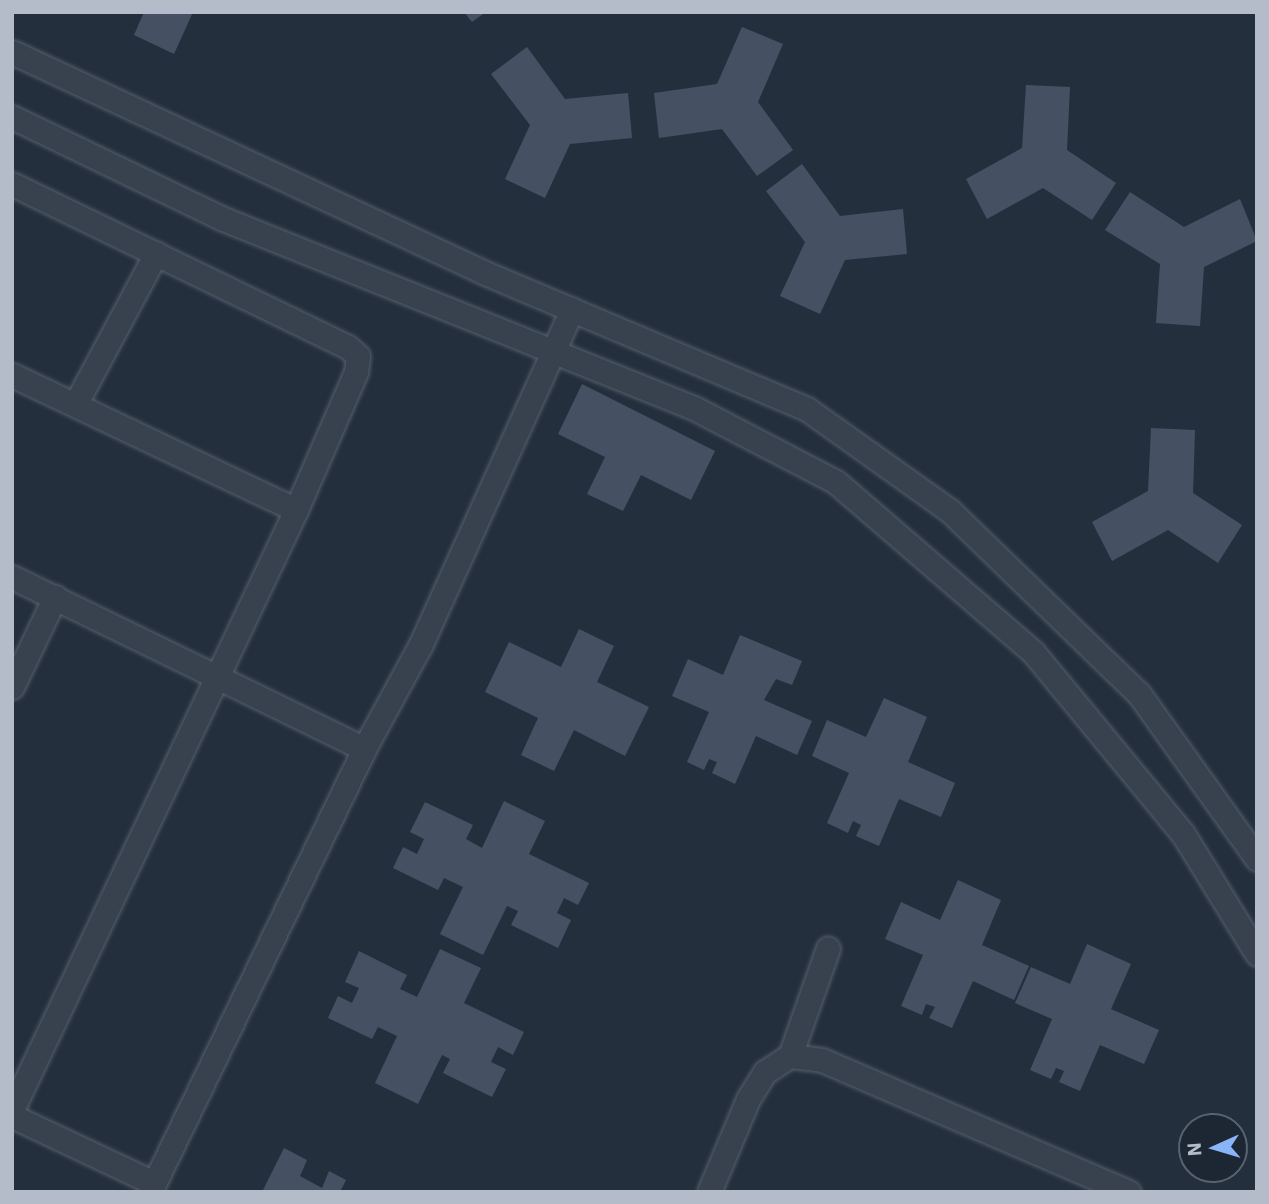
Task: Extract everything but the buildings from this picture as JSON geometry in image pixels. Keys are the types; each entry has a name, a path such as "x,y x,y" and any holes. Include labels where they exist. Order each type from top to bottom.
{"street":[{"path":"12,52 572,310 807,409 950,511 1139,694 1257,859"},
{"path":"12,117 221,218 694,408 846,491 1033,652 1183,834 1257,954"},
{"path":"12,184 348,346 358,356 356,372 296,510 12,1110"},
{"path":"75,405 156,253"},
{"path":"12,1116 152,1187 364,749 421,644 555,353 572,310"},
{"path":"12,375 296,510"},
{"path":"12,577 218,675 364,749"},
{"path":"12,687 55,597"},
{"path":"709,1192 748,1099 765,1072 790,1056 828,948"},
{"path":"790,1056 822,1060 1129,1192"}]}
